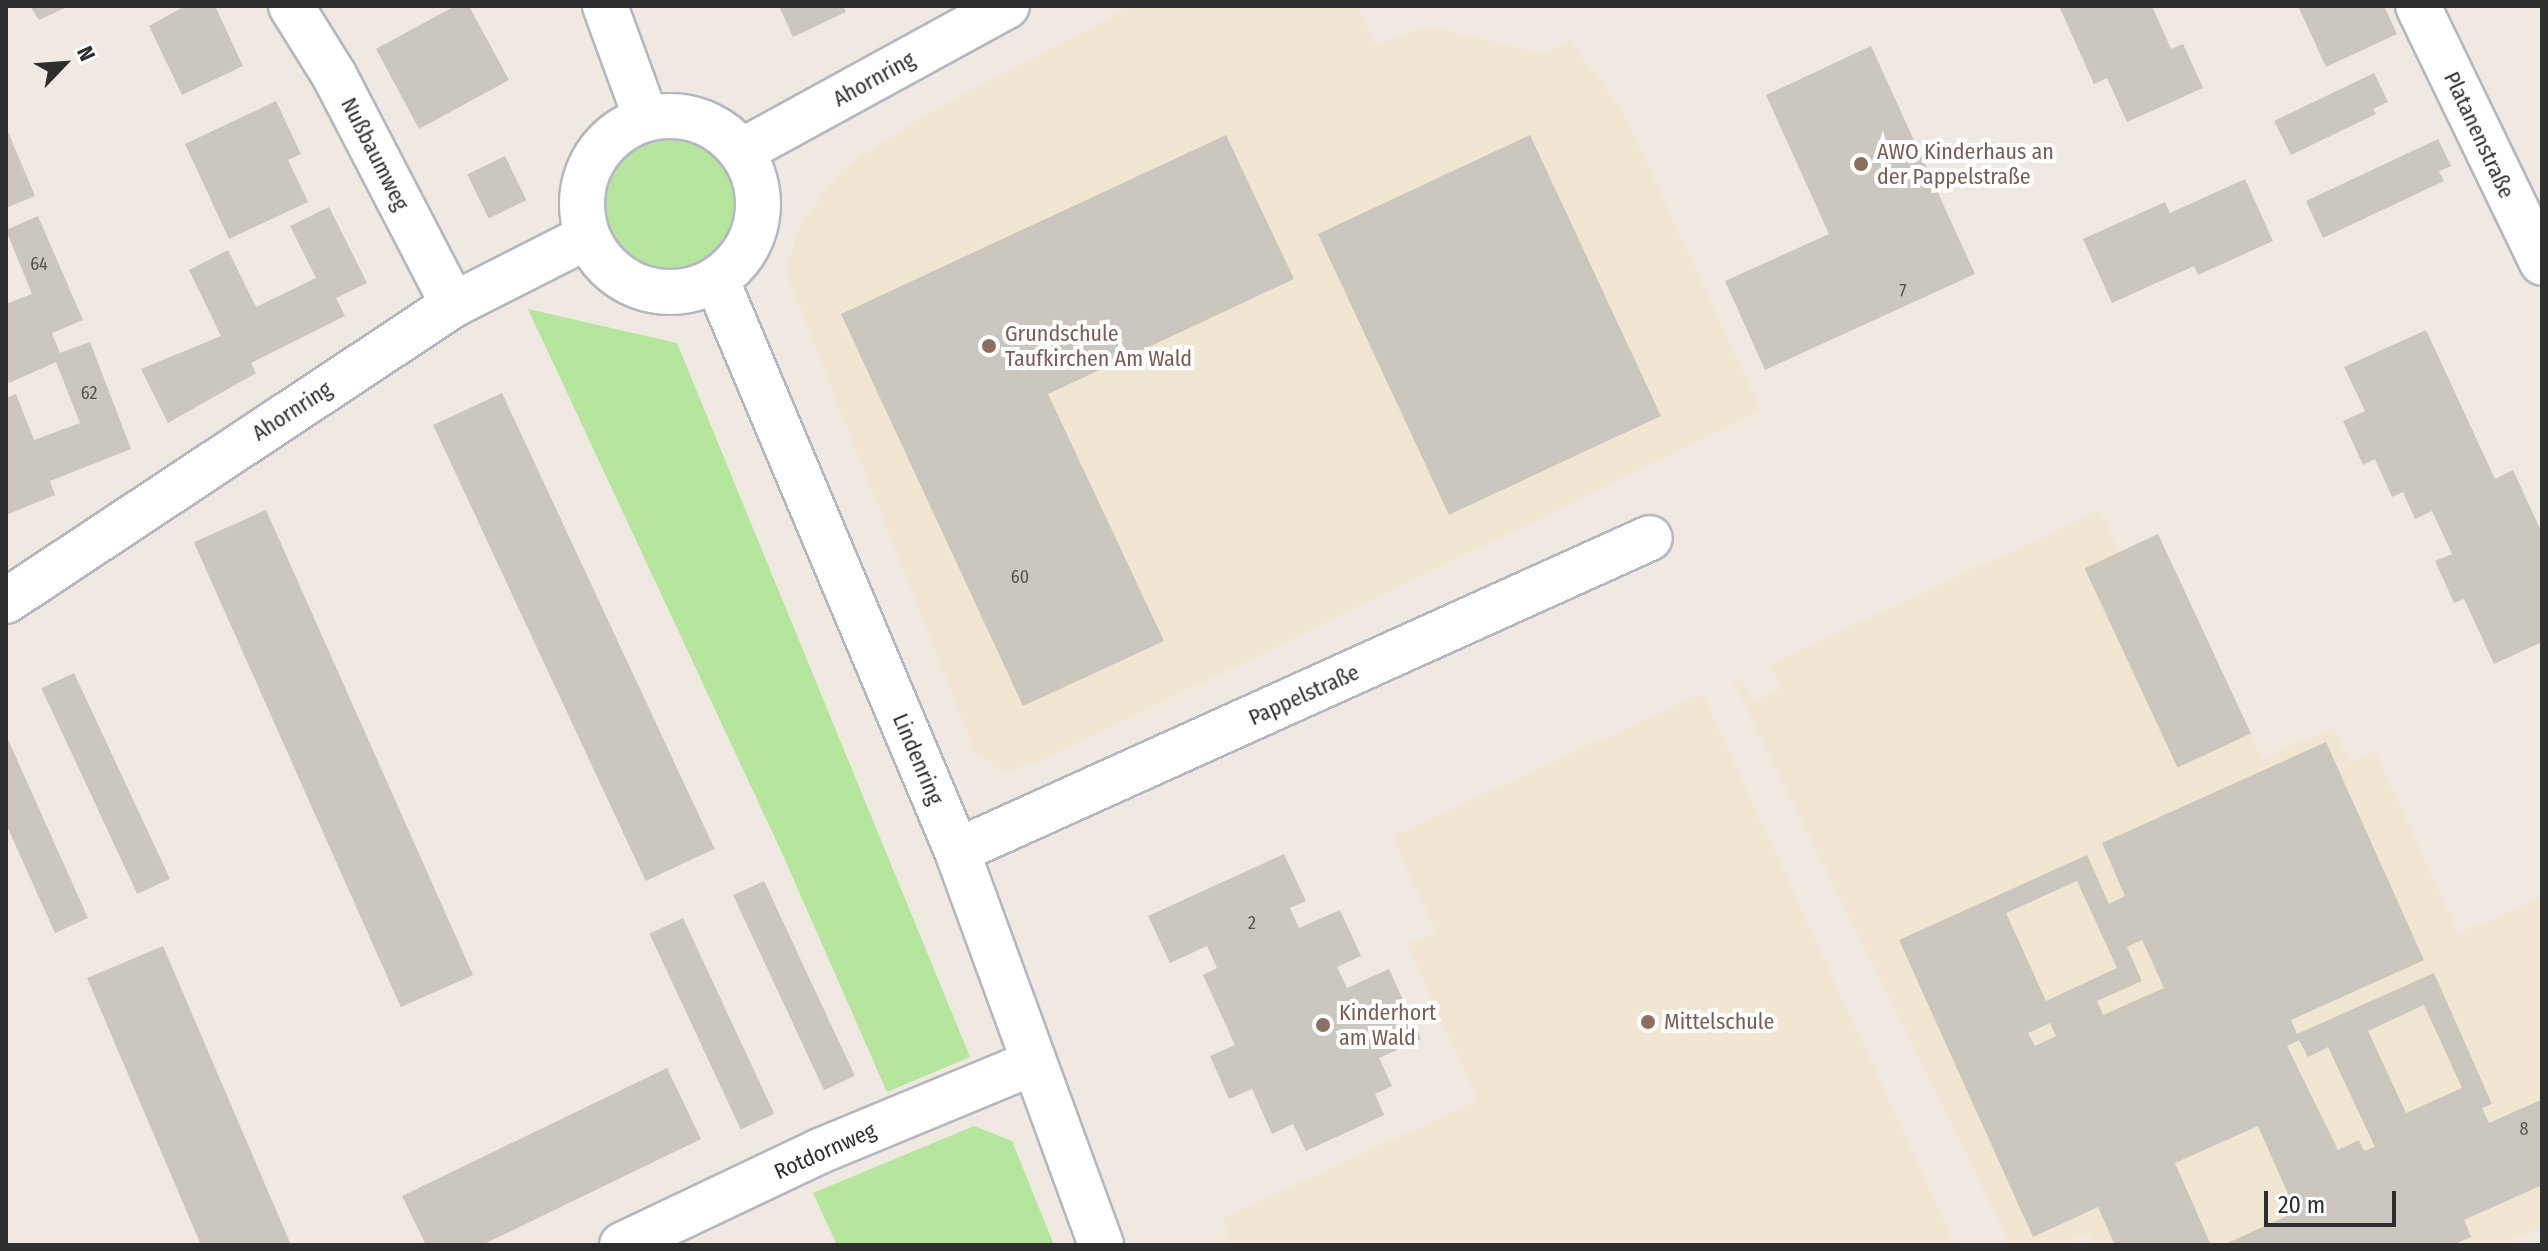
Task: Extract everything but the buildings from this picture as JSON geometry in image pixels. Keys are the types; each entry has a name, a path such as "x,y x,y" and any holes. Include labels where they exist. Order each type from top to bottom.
{"street":[{"name":"Nußbaumweg","path":"291,6 334,75 453,305"},
{"path":"605,6 646,118"},
{"name":"Ahornring","path":"742,151 950,20 1007,6"},
{"name":"Platanenstraße","path":"2418,6 2542,263"},
{"path":"673,115 700,120 723,132 742,151 758,185 758,222 744,256 717,281 681,293 642,289 609,269 587,237 581,201 590,164 613,135 646,118 673,115"},
{"name":"Ahornring","path":"6,601 453,305 587,237"},
{"name":"Lindenring","path":"717,281 957,851 1101,1245"},
{"name":"Pappelstraße","path":"957,851 1650,538"},
{"name":"Rotdornweg","path":"622,1245 820,1151 1032,1063"}],"shaded area":[{"path":"1131,6 1358,6 1375,45 1428,26 1544,54 1569,40 1622,110 1761,411 1039,762 1005,772 976,754 786,272 800,225 844,168 928,113"},
{"path":"2100,510 2119,552 2158,534 2262,759 2333,727 2349,763 2375,751 2458,934 2542,896 2542,1226 2500,1245 2095,1245 2088,1232 2059,1245 2011,1245 1733,681 1740,678 1752,702 1782,689 1769,664"},
{"name":"Mittelschule","path":"1702,693 1955,1245 1234,1245 1222,1218 1478,1100 1407,944 1436,931 1392,836"}],"green space":[{"path":"668,136 694,141 716,155 730,177 735,203 730,229 716,251 694,265 668,270 642,265 620,251 606,229 601,203 606,177 620,155 642,141"},
{"path":"528,309 677,343 970,1057 887,1092 782,853"},
{"path":"974,1126 1012,1141 1054,1245 837,1245 813,1193"}],"place":[{"name":"AWO Kinderhaus an der Pappelstraße","path":"1861,164"},
{"name":"Grundschule Taufkirchen Am Wald","path":"989,346"},
{"name":"Mittelschule","path":"1648,1022"},
{"name":"Kinderhort am Wald","path":"1323,1025"}]}
